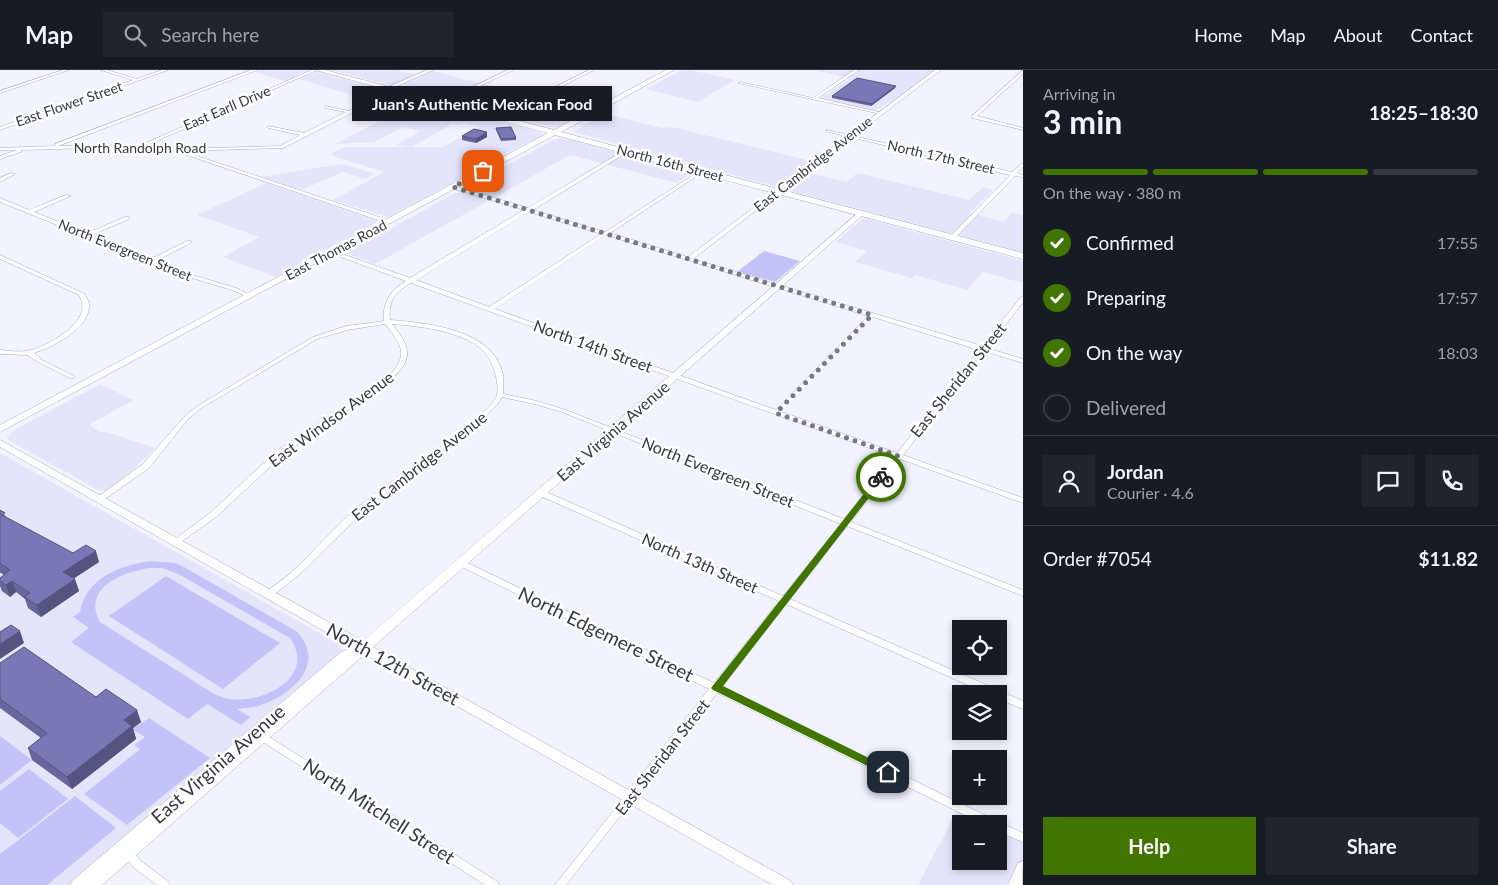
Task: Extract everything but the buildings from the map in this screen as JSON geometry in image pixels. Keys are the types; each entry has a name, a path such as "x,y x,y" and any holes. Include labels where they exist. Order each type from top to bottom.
{"main road":[{"name":"North 16th Street","path":"317,70 1023,256"},
{"name":"East Thomas Road","path":"0,429 671,70"}],"street":[{"path":"0,92 67,70"},
{"path":"102,70 137,80"},
{"name":"East Flower Street","path":"0,129 166,70"},
{"path":"50,148 255,70"},
{"name":"East Earll Drive","path":"139,147 317,70"},
{"path":"270,127 305,135 390,89 431,70"},
{"path":"441,103 511,70"},
{"path":"497,117 592,70"},
{"path":"845,70 856,71"},
{"name":"East Cambridge Avenue","path":"688,259 938,70"},
{"path":"814,99 856,71"},
{"path":"1023,72 974,117 1023,128"},
{"path":"740,83 879,113"},
{"path":"327,107 350,112"},
{"name":"North 17th Street","path":"829,131 1023,176"},
{"name":"North Randolph Road","path":"0,149 139,147 174,150 281,147 305,135"},
{"path":"2,157 26,148"},
{"path":"0,149 5,152 2,157"},
{"path":"174,150 389,222"},
{"path":"387,322 385,310 392,294 410,280 627,151"},
{"path":"952,238 1023,164"},
{"path":"490,309 700,171"},
{"path":"0,180 14,174"},
{"path":"453,187 1023,361"},
{"path":"29,212 68,196"},
{"name":"North Evergreen Street","path":"0,200 199,279 227,286 250,296"},
{"name":"East Virginia Avenue","path":"92,885 861,213"},
{"path":"87,235 127,218"},
{"path":"151,260 190,242"},
{"name":"North 14th Street","path":"332,252 1023,502"},
{"path":"0,257 75,290 85,298 83,318 76,326 57,340 29,352 0,352"},
{"name":"East Sheridan Street","path":"560,885 1023,298"},
{"path":"776,413 872,315"},
{"path":"99,499 139,472 186,418 222,393 315,338 346,328 387,322 421,325 463,335 480,344 500,369 502,383 500,396"},
{"name":"East Windsor Avenue","path":"176,542 213,515 282,451 389,379 400,369 405,355 404,345 387,322"},
{"path":"29,352 40,361 72,377"},
{"name":"East Cambridge Avenue","path":"269,594 297,572 366,504 477,422 500,396"},
{"name":"North Evergreen Street","path":"500,396 549,406 614,430 1023,593"},
{"name":"North 12th Street","path":"0,443 786,885"},
{"name":"North 13th Street","path":"541,493 978,685"},
{"name":"North Edgemere Street","path":"461,562 975,815"},
{"name":"East Virginia Avenue","path":"77,885 345,655 363,647"},
{"name":"North 13th Street","path":"1007,698 1023,705"},
{"name":"North Mitchell Street","path":"263,737 494,885"},
{"path":"1007,831 1023,838"},
{"path":"128,854 137,864 165,885"},
{"path":"1015,885 1023,867"}],"shaded area":[{"path":"260,70 308,70 286,81 254,72"},
{"path":"331,70 396,70 421,76 432,71 541,98 545,96 574,102 591,92 613,98 560,126 550,127"},
{"path":"682,70 735,80 698,102 646,89"},
{"path":"815,70 933,70 896,98 874,111 822,99 850,78"},
{"path":"316,72 385,91 368,100 299,79"},
{"path":"390,93 541,132 542,135 388,217 333,200 384,172 333,156 332,153 345,147 412,147 396,145 420,131 403,127 374,142 335,144 395,113 395,110 370,103","holes":["465,123 479,127 443,147 412,147 452,124 459,125"]},
{"path":"602,113 661,128 672,127 811,161 777,186 774,186 574,132"},
{"path":"563,138 693,173 677,183 570,155 494,198 466,188 556,139"},
{"path":"342,164 374,173 366,179 342,172 302,190 260,177"},
{"path":"806,172 847,182 857,173 969,200 983,187 993,190 970,213 1003,222 1012,212 1023,215 1023,252 784,189"},
{"path":"266,183 378,222 275,277 223,257 259,237 197,215"},
{"path":"455,193 463,193 488,201 375,264 346,253"},
{"path":"862,219 1023,261 1023,283 983,272 967,290 915,275 912,278 855,262 867,251 836,242"},
{"path":"764,251 800,261 775,282 737,272"},
{"path":"100,384 133,400 89,425 100,432 107,432 155,448 133,470 107,491 98,490 8,440 9,435 14,430"},
{"path":"0,453 339,644 342,649 342,652 70,885 0,885"},
{"path":"151,561 175,563 182,566 296,631 305,643 308,655 307,666 302,676 294,686 273,700 255,707 237,709 250,717 241,725 207,704 188,719 71,642 89,628 73,617 80,612 89,590 106,575 139,563","holes":["150,568 162,568 178,574 290,638 297,652 297,665 292,676 282,685 257,697 242,699 224,698 211,692 100,622 96,610 96,600 108,583 129,573"]},
{"path":"166,576 280,643 223,689 109,616"},
{"path":"149,718 210,758 127,825 84,794 140,749 134,745 145,737 132,729"},
{"path":"0,736 32,760 0,785"},
{"path":"29,769 68,799 18,838 0,823 0,791"},
{"path":"75,796 116,828 47,885 0,885 0,854"},
{"path":"959,807 975,815 955,815"},
{"path":"952,820 952,870 1007,870 1007,831 1023,838 1023,867 1015,885 918,885"}],"way so far":[{"path":"483,171 453,187 872,315 776,413 898,456 881,477"}],"place":[{"name":"Juan's Authentic Mexican Food","path":"483,171"}],"route":[{"path":"881,477 716,688 888,772"}]}
